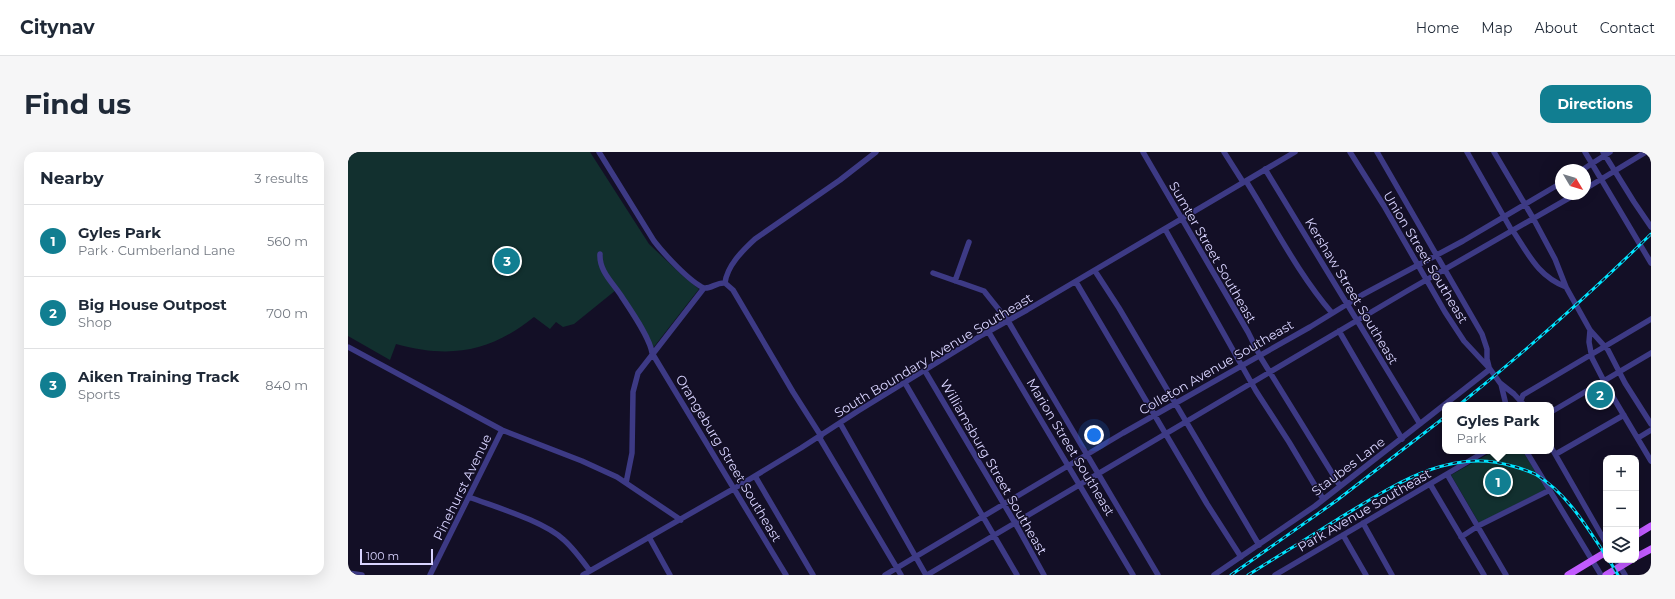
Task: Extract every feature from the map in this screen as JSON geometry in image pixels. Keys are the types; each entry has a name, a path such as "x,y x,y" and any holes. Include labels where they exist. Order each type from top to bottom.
{"main road":[{"path":"1639,532 1651,526"},
{"path":"1639,555 1651,549"},
{"path":"1568,575 1603,554"},
{"path":"1606,575 1618,563"}],"street":[{"path":"599,152 654,241 663,252 695,282 704,288 722,283 733,290 901,575"},
{"path":"725,284 726,275 733,264 745,248 755,239 840,180 876,152"},
{"name":"Sumter Street Southeast","path":"1143,152 1181,220 1248,332 1259,355 1340,486"},
{"path":"1224,152 1296,262 1332,313"},
{"name":"South Boundary Avenue Southeast","path":"582,575 735,488 820,437 988,331 1095,271 1295,152"},
{"name":"Union Street Southeast","path":"1350,152 1384,206 1426,280 1464,340 1490,369 1500,384 1519,402"},
{"name":"Union Street Southeast","path":"1377,152 1482,334 1487,349 1487,359 1490,369"},
{"path":"1467,152 1503,217 1538,269 1568,290"},
{"path":"1494,152 1533,218 1555,259 1568,290 1590,330 1608,350 1619,372 1651,424"},
{"path":"1585,152 1650,261"},
{"path":"1591,186 1646,152"},
{"path":"1592,164 1606,153 1615,172 1650,225"},
{"name":"Kershaw Street Southeast","path":"1265,169 1420,424"},
{"name":"Colleton Avenue Southeast","path":"884,575 1068,465 1242,364 1346,304 1463,241 1555,187"},
{"path":"840,423 927,575 1356,320 1446,270 1565,200"},
{"path":"1165,229 1252,382 1323,500"},
{"path":"955,281 969,242"},
{"name":"Orangeburg Street Southeast","path":"600,254 600,260 604,272 635,318 651,346 652,353 735,488 786,575"},
{"path":"1095,271 1119,308 1174,404 1259,545"},
{"name":"Marion Street Southeast","path":"933,273 984,291 1008,321 1158,575"},
{"path":"1076,282 1241,557"},
{"path":"626,483 632,453 632,410 635,382 638,373 652,353 704,288"},
{"path":"1522,402 1528,392 1651,320"},
{"path":"1590,330 1589,342 1592,355 1604,380 1651,461"},
{"name":"Marion Street Southeast","path":"988,331 1133,575"},
{"path":"1339,331 1402,439"},
{"path":"348,347 502,430 598,468 626,483 681,520"},
{"path":"1554,410 1651,353"},
{"name":"Staubes Lane","path":"1448,402 1490,369"},
{"name":"Williamsburg Street Southeast","path":"926,371 1044,575"},
{"path":"905,383 1017,575"},
{"name":"Union Street Southeast","path":"1500,384 1505,402"},
{"name":"Staubes Lane","path":"1214,575 1323,500 1442,407"},
{"path":"1556,454 1624,415"},
{"name":"Pinehurst Avenue","path":"430,575 502,430"},
{"path":"1638,438 1651,430"},
{"path":"1554,451 1603,538"},
{"name":"Park Avenue Southeast","path":"1275,575 1479,454"},
{"path":"1528,454 1601,575"},
{"path":"1447,474 1506,575"},
{"name":"Orangeburg Street Southeast","path":"755,476 812,575"},
{"path":"1430,484 1484,575"},
{"path":"1461,537 1478,526 1550,490"},
{"path":"469,497 536,523 549,530 563,539 590,571"},
{"path":"1363,523 1392,575"},
{"path":"1343,535 1366,575"},
{"path":"649,537 670,575"},
{"path":"1618,563 1625,575"},
{"path":"348,572 362,575"}],"green space":[{"path":"348,152 590,152 649,244 699,289 653,348 616,290 574,324 563,327 556,322 550,329 534,317 518,329 486,345 452,351 416,349 396,344 390,360 348,336"},
{"path":"1489,454 1525,454 1546,489 1479,523 1451,475"}],"railway":[{"path":"1463,402 1557,322 1651,234"},
{"path":"1231,575 1336,501 1442,419"},
{"path":"1248,575 1399,483 1420,473 1465,461 1488,461 1515,467 1535,474 1556,490 1566,500 1603,552"},
{"path":"1611,563 1618,575"}],"place":[{"name":"Aiken Training Track","path":"507,261"},
{"name":"Big House Outpost","path":"1600,395"},
{"name":"Gyles Park","path":"1498,482"}]}
